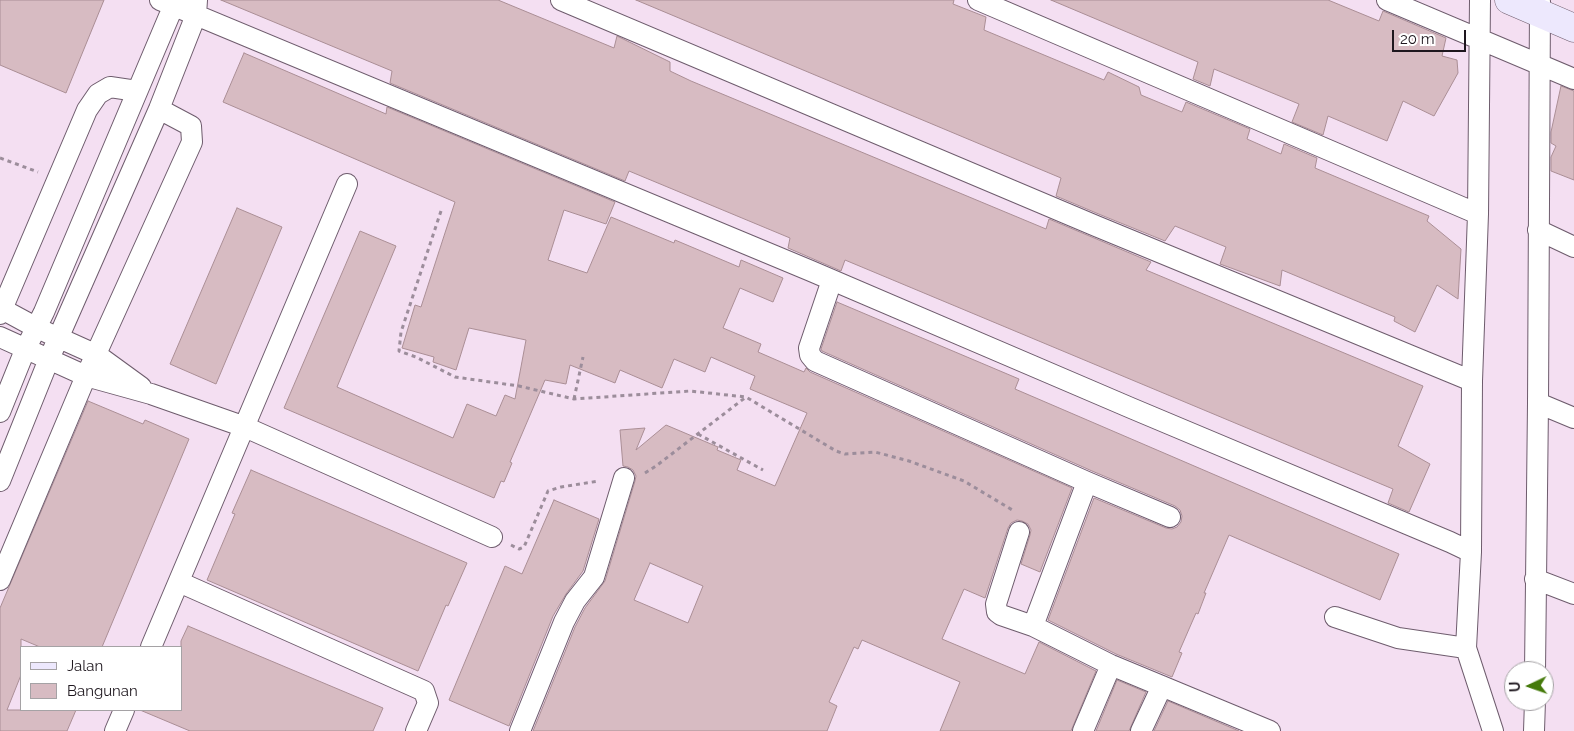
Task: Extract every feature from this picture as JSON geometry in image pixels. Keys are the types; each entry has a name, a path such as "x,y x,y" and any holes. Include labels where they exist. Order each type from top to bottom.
{"main road":[{"path":"1508,0 1540,7 1574,28"}],"street":[{"path":"561,0 1096,226 1472,381"},
{"path":"978,0 1478,214"},
{"path":"1387,0 1574,79"},
{"path":"1480,0 1478,214 1466,648 1493,731"},
{"path":"0,412 137,91 170,2 197,8 218,25 638,198 1470,552"},
{"path":"1535,661 1540,7"},
{"path":"0,482 49,359 159,110 197,8"},
{"path":"137,91 110,87 98,94 86,110 1,311 97,354 151,394"},
{"path":"0,580 86,376 192,142 191,126 159,110"},
{"path":"151,646 347,184"},
{"path":"1538,230 1574,247"},
{"path":"832,280 810,348 810,355 816,360 1087,482 1170,517"},
{"path":"0,337 25,350 86,376 151,394 245,427 492,537"},
{"path":"1538,403 1574,418"},
{"path":"520,731 564,622 575,601 594,577 624,478"},
{"path":"1033,626 1087,482"},
{"path":"1019,532 996,608 1001,615 1033,626 1111,665 1270,731"},
{"path":"1535,579 1574,594"},
{"path":"179,582 424,691 428,703 416,731"},
{"path":"1335,617 1398,638 1466,648"},
{"path":"1083,731 1111,665"},
{"path":"1141,731 1162,686"},
{"path":"115,731 124,711"},
{"path":"1534,711 1534,731"}],"path":[{"path":"0,158 58,178"},
{"path":"441,211 401,332 399,352 416,357 454,377 519,386 574,400 690,390 746,397 836,451 845,454 875,452 909,461 964,482 1012,509 1017,514 1019,532"},
{"path":"574,400 583,357"},
{"path":"492,537 522,549 548,491 561,486 641,474 656,466 746,397"},
{"path":"698,434 763,470"}],"building":[{"path":"0,0 104,0 66,93 0,65"},
{"path":"221,0 498,0 614,48 617,36 670,62 670,71 691,81 1046,229 1049,219 1151,262 1146,270 1423,386 1398,446 1430,464 1409,512 1388,503 1393,489 845,260 841,271 788,248 790,238 629,171 625,181 390,83 392,71"},
{"path":"636,0 954,0 953,4 986,17 984,30 1104,80 1108,72 1139,87 1141,95 1182,112 1186,102 1250,129 1247,139 1281,154 1284,144 1317,158 1315,168 1429,216 1427,221 1461,249 1458,299 1437,285 1415,332 1394,321 1395,317 1282,270 1280,286 1220,264 1226,247 1175,226 1165,241 1101,215 1056,196 1061,178"},
{"path":"1051,0 1328,0 1379,21 1383,11 1446,38 1442,56 1457,60 1458,73 1434,116 1403,101 1387,141 1328,116 1323,135 1292,122 1299,104 1214,69 1210,86 1193,79 1198,62"},
{"path":"244,53 386,114 387,107 615,202 606,224 564,210 548,260 587,273 611,217 674,243 675,240 739,267 741,260 783,278 773,302 740,288 723,328 761,344 758,352 804,372 806,368 810,372 1072,488 1040,572 1021,564 1031,530 1028,524 1017,520 1011,523 985,598 964,589 942,639 1025,674 1039,642 1096,671 1071,731 940,731 960,682 862,640 858,649 854,647 829,702 837,706 827,731 533,731 575,627 585,608 605,581 635,481 636,476 633,470 623,466 620,430 645,428 636,450 666,425 718,447 717,450 741,460 737,470 775,486 807,413 750,389 755,376 711,357 705,372 674,359 662,388 620,370 615,383 570,365 566,384 545,380 510,462 512,463 504,482 501,481 494,498 284,408 360,231 396,246 337,387 453,438 467,404 496,416 505,395 515,399 526,340 469,328 456,370 433,362 434,357 402,348 415,305 421,307 455,202 223,102","holes":["650,563 703,586 688,623 634,600"]},
{"path":"1561,86 1574,91 1574,180 1551,171 1551,157 1556,146 1551,143 1551,132"},
{"path":"237,208 282,227 216,384 170,364"},
{"path":"837,302 1019,379 1015,389 1399,554 1380,600 1229,535 1204,593 1206,593 1198,614 1196,613 1179,652 1182,653 1172,677 1116,654 1048,620 1094,498 1172,529 1181,522 1180,510 1175,506 822,351 821,349"},
{"path":"88,401 143,424 145,420 189,439 102,646 38,646 21,639 20,678 7,710 76,711 67,731 0,731 0,608"},
{"path":"251,470 467,563 448,606 446,605 418,671 207,580 235,514 232,513"},
{"path":"554,500 599,519 583,571 553,616 509,726 449,700 505,566 522,574"},
{"path":"188,626 383,708 373,731 190,731 142,711 182,711 181,641"},
{"path":"1117,680 1146,692 1129,731 1096,731"},
{"path":"1168,701 1239,731 1154,731"}]}
